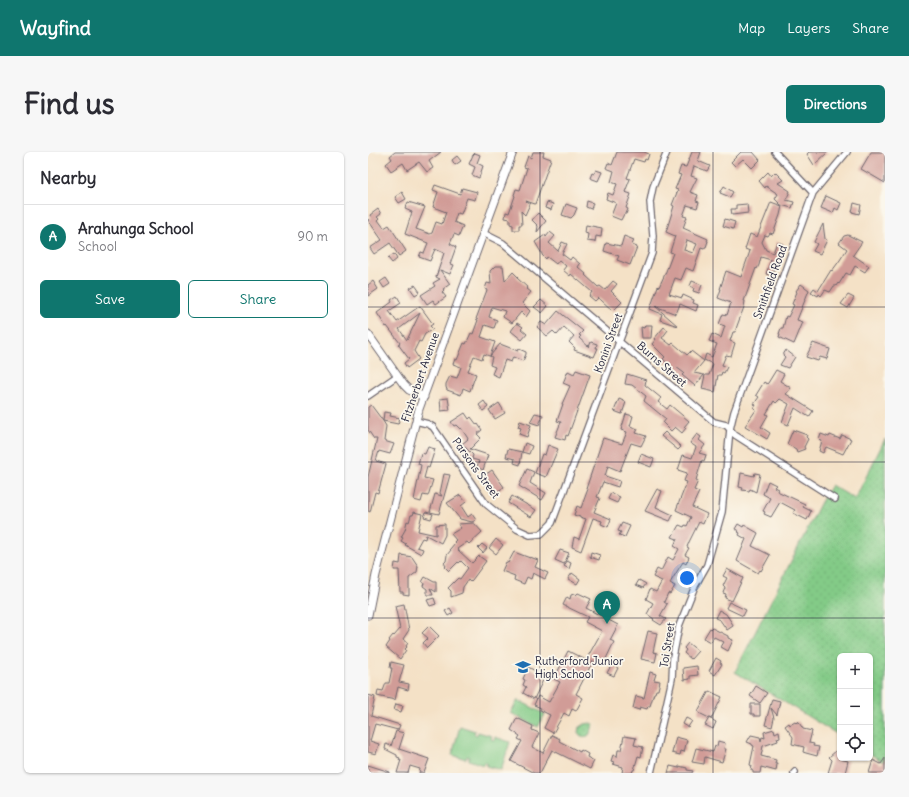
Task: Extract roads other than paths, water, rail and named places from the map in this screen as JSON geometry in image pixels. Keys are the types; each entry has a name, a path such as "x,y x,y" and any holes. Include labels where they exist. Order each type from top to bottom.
{"main road":[{"name":"Fitzherbert Avenue","path":"368,615 376,575 416,421 513,152"},
{"path":"368,334 397,376 409,390 424,397"}],"street":[{"name":"Konini Street","path":"541,534 552,523 652,253 653,236 650,202 653,187 667,152"},
{"path":"775,152 813,193"},
{"name":"Smithfield Road","path":"730,429 734,412 813,193 847,152"},
{"name":"Burns Street","path":"483,233 503,243 714,422 726,424 735,435 835,499"},
{"path":"368,396 397,376"},
{"name":"Parsons Street","path":"416,421 428,424 433,428 486,504 517,529 530,535 541,534"},
{"name":"Toi Street","path":"651,773 672,679 673,657 679,626 689,599 707,564 722,512 730,429"}],"place":[{"name":"Arahunga School","path":"607,624"},
{"name":"Rutherford Junior High School","path":"523,667"}]}
